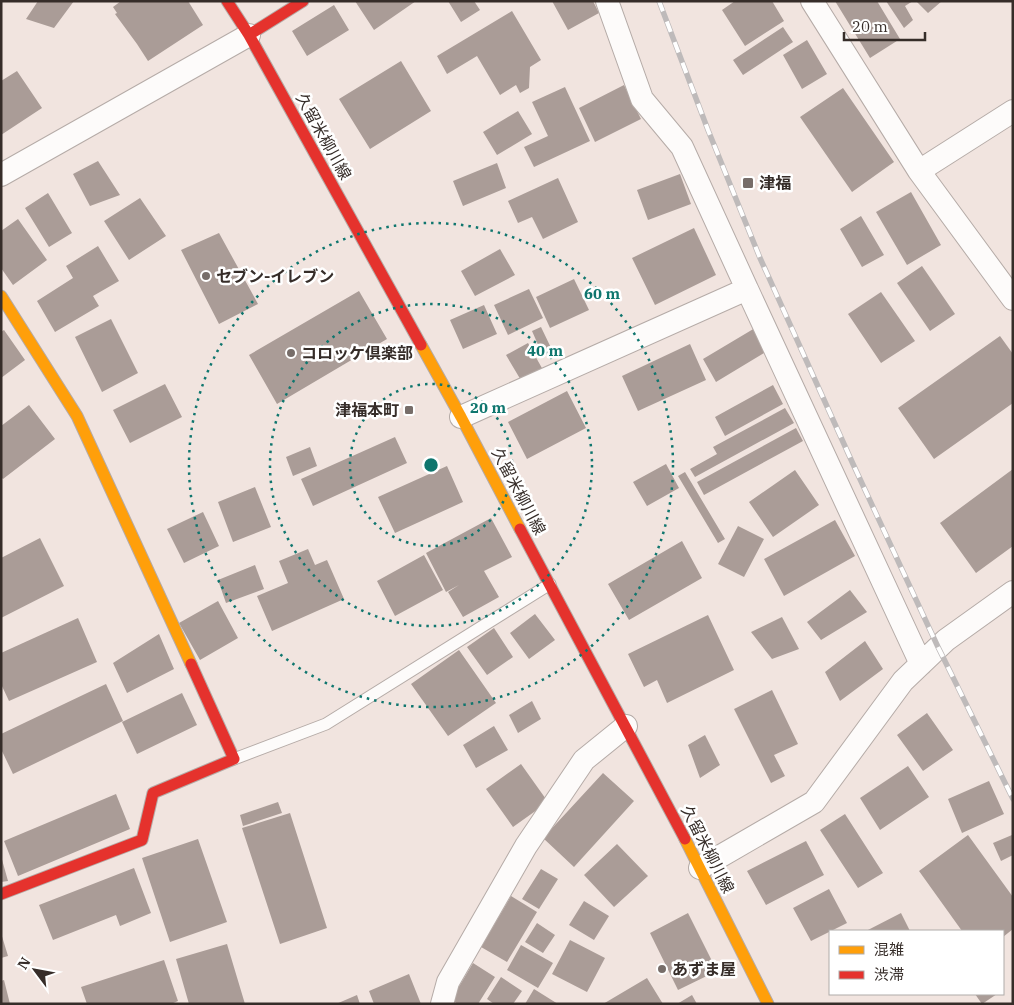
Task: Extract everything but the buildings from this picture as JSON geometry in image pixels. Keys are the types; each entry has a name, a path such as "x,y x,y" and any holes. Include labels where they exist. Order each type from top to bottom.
{"main road":[{"name":"久留米柳川線","path":"228,1 462,417 626,726 768,1004"},
{"path":"248,35 303,1"},
{"path":"1,296 77,416 234,759 153,793 142,840 1,894"}],"street":[{"path":"607,1 642,99 682,147 921,664"},
{"path":"812,1 919,171 1013,299"},
{"path":"1,176 248,35"},
{"path":"919,171 1013,111"},
{"path":"462,417 747,289"},
{"path":"700,868 814,802 903,681 946,640 1013,592"},
{"path":"442,1004 448,982 526,846 584,760 626,726"}],"lane":[{"path":"234,759 326,724 550,584"}],"railway":[{"path":"659,1 708,130 760,258 938,647 1013,799"}],"traffic: slow":[{"path":"1,296 77,416 191,664"},
{"path":"421,345 520,529"},
{"path":"685,839 768,1004"}],"traffic: jam":[{"path":"227,1 249,35 421,345"},
{"path":"249,35 303,1"},
{"path":"520,529 685,839"},
{"path":"1,894 142,840 153,793 234,759 191,664"}],"place":[{"name":"津福","path":"748,183"},
{"name":"セブン-イレブン","path":"206,276"},
{"name":"コロッケ倶楽部","path":"291,353"},
{"name":"津福本町","path":"409,410"},
{"name":"あずま屋","path":"662,969"}]}
